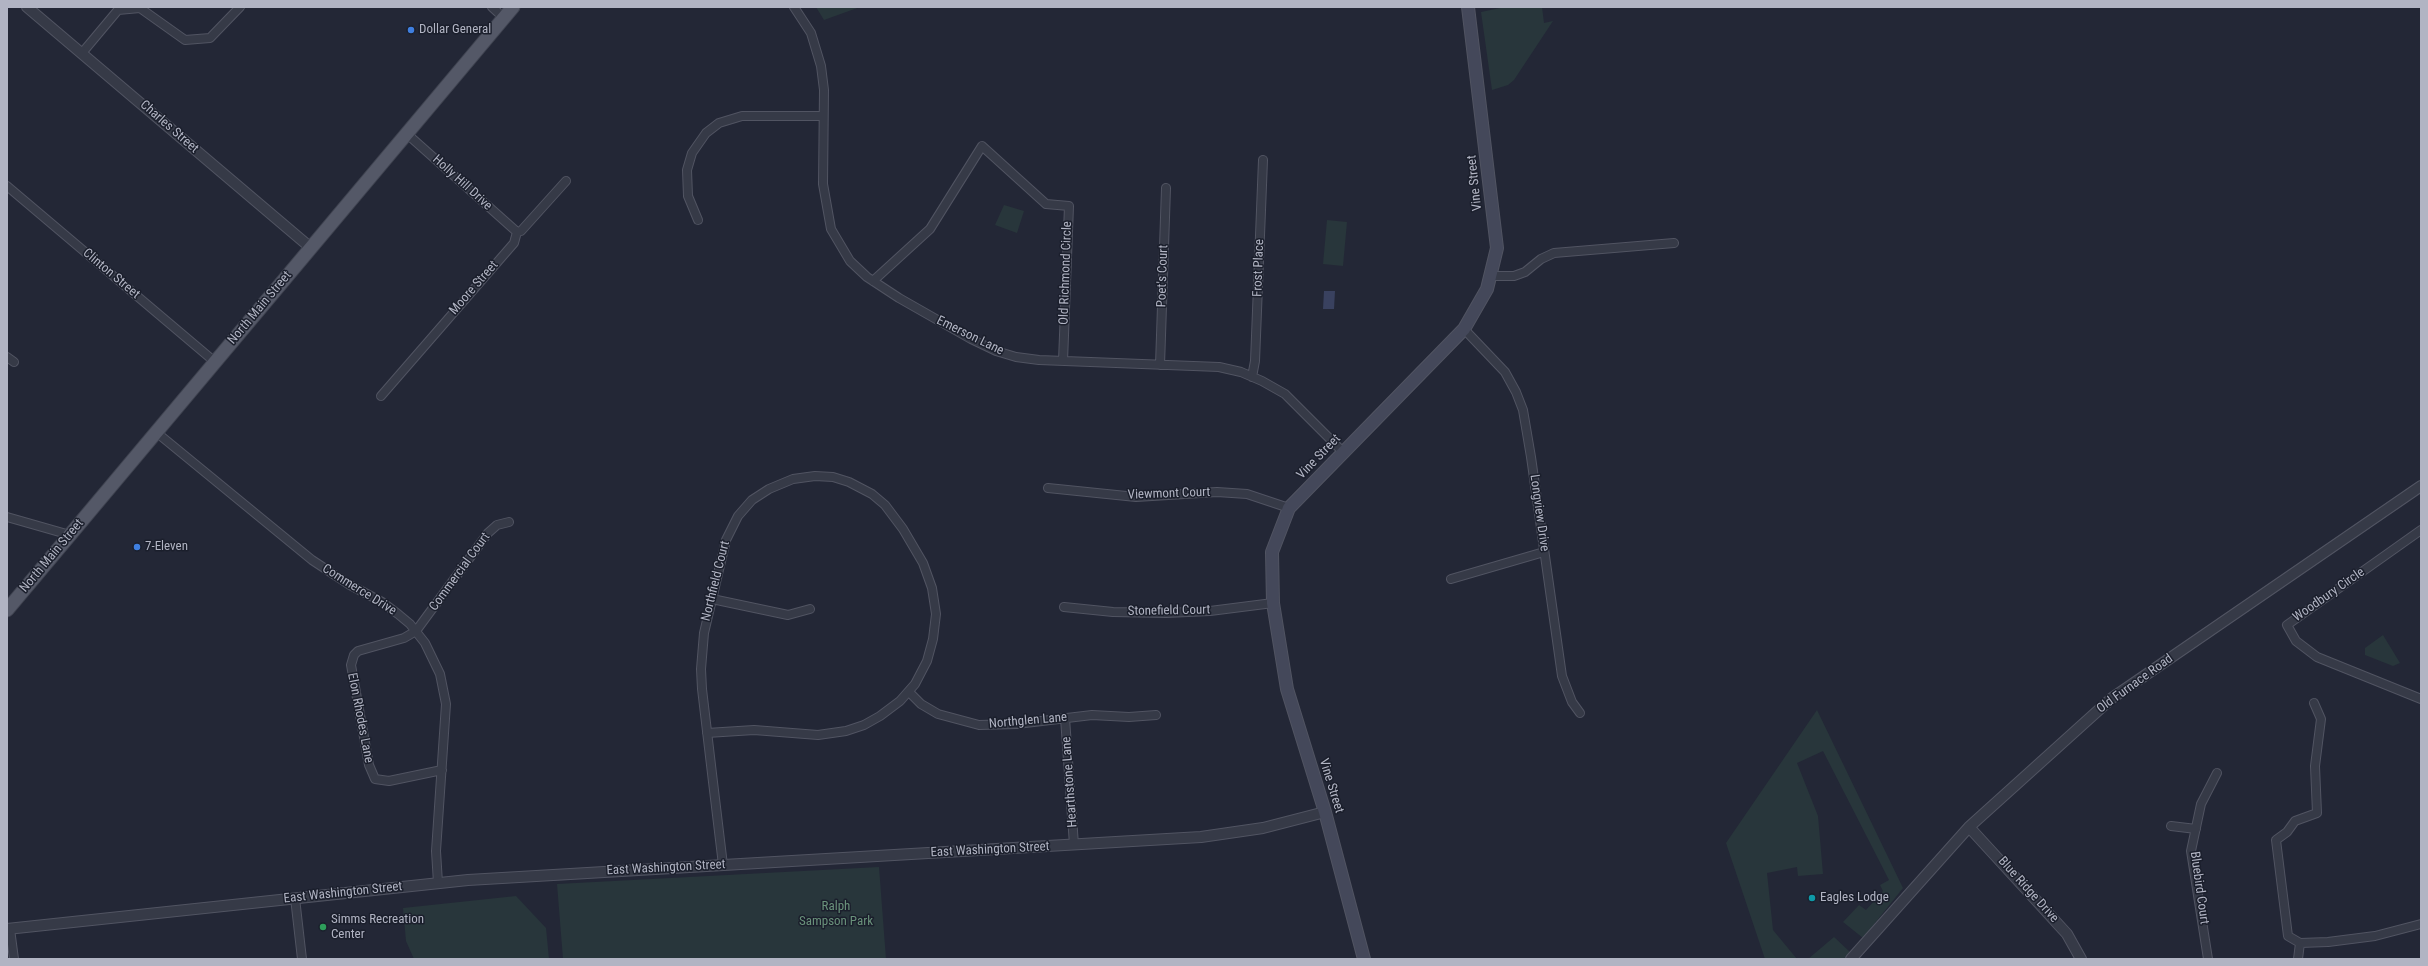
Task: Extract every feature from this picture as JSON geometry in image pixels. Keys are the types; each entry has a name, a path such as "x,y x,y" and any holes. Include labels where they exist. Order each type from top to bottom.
{"main road":[{"name":"North Main Street","path":"7,610 513,7"},
{"name":"Vine Street","path":"1364,959 1325,812 1287,689 1273,603 1272,552 1289,508 1464,329 1487,288 1496,248 1468,7"}],"street":[{"name":"Charles Street","path":"27,7 311,248"},
{"path":"82,53 118,10 140,8 185,40 210,38 240,7"},
{"path":"492,7 504,18"},
{"name":"Emerson Lane","path":"794,7 809,30 818,52 824,82 823,184 831,229 850,261 873,281 899,298 996,351 1016,357 1063,361 1219,367 1252,377 1285,394 1343,452"},
{"path":"698,220 687,188 687,166 698,142 713,127 725,121 748,116 823,116"},
{"name":"Holly Hill Drive","path":"406,133 517,232"},
{"name":"Old Richmond Circle","path":"873,281 930,229 982,146 1046,204 1069,206 1063,361"},
{"name":"Frost Place","path":"1252,377 1255,354 1263,160"},
{"name":"Moore Street","path":"381,396 514,243 517,232 521,231 566,181"},
{"name":"Clinton Street","path":"7,186 215,362"},
{"name":"Poet's Court","path":"1160,365 1166,188"},
{"path":"1490,276 1514,276 1525,272 1541,259 1554,253 1674,243"},
{"name":"Longview Drive","path":"1464,329 1501,367 1521,404 1531,457 1562,676 1572,702 1580,713"},
{"path":"7,357 14,362"},
{"name":"Commerce Drive","path":"156,432 312,560 382,602 416,631 436,663 443,686 446,712 436,855 438,883"},
{"name":"Northfield Court","path":"707,733 754,730 815,735 841,732 875,719 908,692 922,671 933,639 936,614 932,588 923,563 893,514 879,500 859,486 833,477 808,476 778,484 752,500 738,516 726,540 704,633 701,661 707,733 723,865"},
{"name":"Old Furnace Road","path":"1851,959 1969,827 2112,698 2421,486"},
{"name":"Viewmont Court","path":"1048,488 1150,497 1217,492 1247,494 1289,508"},
{"path":"7,517 70,535"},
{"name":"Commercial Court","path":"416,631 488,533 497,525 509,522"},
{"name":"Woodbury Circle","path":"2421,530 2287,625 2296,641 2317,657 2421,699"},
{"path":"1451,579 1544,552"},
{"path":"712,599 788,615 810,609"},
{"name":"Stonefield Court","path":"1064,607 1113,612 1166,613 1273,603"},
{"name":"Elon Rhodes Lane","path":"416,631 404,638 358,651 354,655 351,673 369,765 375,779 389,781 442,770"},
{"name":"Northglen Lane","path":"908,692 921,704 938,714 976,725 1004,725 1092,714 1129,717 1156,715"},
{"path":"2314,703 2321,719 2315,766 2317,814 2295,821 2287,832 2276,840 2288,936 2300,943 2328,942 2374,936 2421,924"},
{"name":"Hearthstone Lane","path":"1065,718 1074,845"},
{"name":"Bluebird Court","path":"2208,959 2192,851 2201,804 2217,773"},
{"name":"East Washington Street","path":"9,929 438,883 1222,835 1263,828 1325,812"},
{"path":"2171,826 2196,829"},
{"name":"Blue Ridge Drive","path":"1969,827 2067,934 2081,959"},
{"path":"295,898 302,959"},
{"path":"9,929 14,959"},
{"path":"2298,959 2300,943"},
{"path":"2205,959 2212,959"}],"green space":[{"path":"816,7 860,7 824,20"},
{"path":"1505,7 1542,7 1544,23 1553,21 1514,80 1508,85 1492,90 1481,12"},
{"path":"1004,205 1024,211 1017,233 995,225"},
{"path":"1327,220 1347,222 1343,266 1323,264"},
{"path":"2383,635 2400,663 2393,666 2365,655 2365,648"},
{"path":"1817,710 1903,888 1863,938 1843,922 1859,905 1866,910 1883,891 1880,885 1889,880 1823,751 1797,763 1818,816 1823,874 1798,876 1797,867 1767,873 1773,930 1797,959 1765,959 1726,843"},
{"name":"Ralph Sampson Park","path":"879,867 886,959 563,959 557,884"},
{"path":"516,896 546,928 549,959 414,959 406,941 403,908"},
{"path":"1834,937 1850,952 1844,959 1808,959"}],"water":[{"path":"1324,291 1335,291 1334,309 1323,309"}],"place":[{"name":"Dollar General","path":"411,30"},
{"name":"7-Eleven","path":"137,547"},
{"name":"Eagles Lodge","path":"1812,898"},
{"name":"Simms Recreation Center","path":"323,927"}]}
